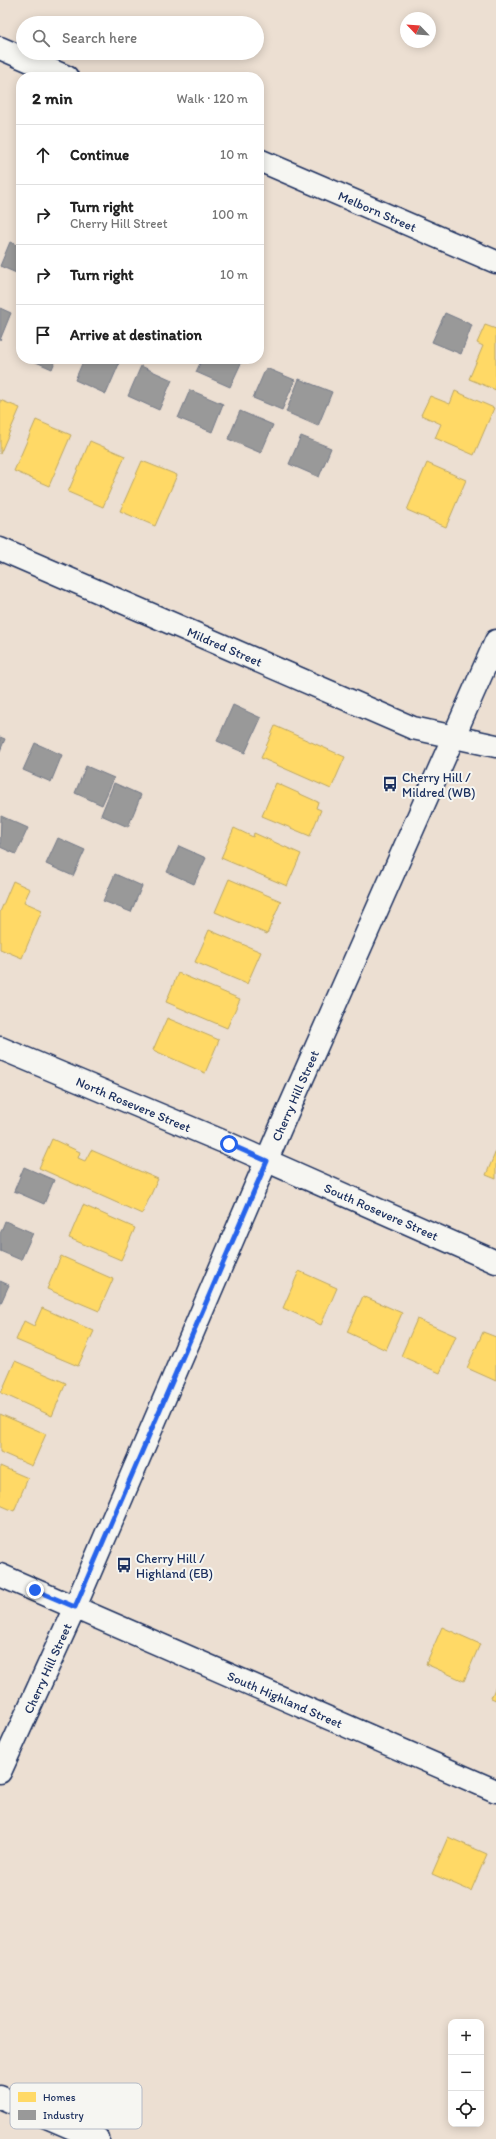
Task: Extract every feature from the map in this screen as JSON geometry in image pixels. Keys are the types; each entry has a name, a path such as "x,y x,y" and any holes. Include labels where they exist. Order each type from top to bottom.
{"street":[{"path":"0,48 16,55"},
{"path":"28,60 55,72"},
{"name":"Melborn Street","path":"264,162 496,262"},
{"name":"Mildred Street","path":"0,549 413,728 496,746"},
{"name":"Cherry Hill Street","path":"0,1772 75,1607 267,1161 452,737 496,641"},
{"name":"North Rosevere Street","path":"0,1048 267,1161"},
{"name":"South Rosevere Street","path":"267,1161 496,1262"},
{"name":"South Highland Street","path":"0,1575 496,1791"},
{"path":"0,2097 10,2101"},
{"path":"75,2129 98,2139"}],"building: Homes":[{"path":"485,325 496,329 496,390 469,379 483,346 477,343"},
{"path":"455,391 494,408 474,455 435,438 441,424 421,415 430,396 450,404"},
{"path":"0,400 20,408 0,454"},
{"path":"36,420 71,435 49,486 14,471"},
{"path":"90,441 125,456 103,507 68,492"},
{"path":"142,461 177,475 155,526 120,511"},
{"path":"427,463 466,480 446,527 407,510"},
{"path":"275,726 345,757 331,789 261,758"},
{"path":"276,783 318,802 316,808 321,810 310,836 262,816"},
{"path":"234,828 253,837 254,833 301,854 287,886 221,858"},
{"path":"229,879 281,901 267,934 215,912"},
{"path":"13,881 30,889 24,902 42,910 22,958 0,949 0,912"},
{"path":"209,930 261,952 247,984 195,962"},
{"path":"178,973 240,999 227,1028 166,1002"},
{"path":"167,1018 219,1040 205,1073 153,1050"},
{"path":"52,1139 80,1152 78,1158 85,1161 91,1150 158,1179 142,1214 39,1168"},
{"path":"496,1151 496,1179 486,1175"},
{"path":"83,1205 135,1228 121,1260 69,1238"},
{"path":"61,1256 113,1279 99,1311 47,1289"},
{"path":"299,1271 337,1288 321,1325 283,1308"},
{"path":"363,1296 402,1313 386,1350 347,1332"},
{"path":"42,1308 94,1331 78,1366 16,1340 24,1321 34,1326"},
{"path":"417,1319 456,1336 440,1373 401,1356"},
{"path":"483,1332 496,1337 496,1381 467,1368"},
{"path":"15,1361 66,1383 52,1416 1,1393"},
{"path":"0,1414 46,1434 32,1466 0,1452"},
{"path":"0,1466 28,1478 14,1511 0,1505"},
{"path":"442,1627 480,1644 464,1681 426,1664"},
{"path":"496,1686 496,1700 491,1698"},
{"path":"448,1837 487,1854 471,1891 432,1874"}],"building: Industry":[{"path":"10,242 16,245 16,273 0,266"},
{"path":"0,308 11,313 0,340"},
{"path":"445,313 472,325 461,354 432,342"},
{"path":"40,364 54,364 52,369"},
{"path":"82,364 119,364 106,394 75,380"},
{"path":"200,364 241,364 230,387 196,372"},
{"path":"141,366 172,380 159,410 128,396"},
{"path":"266,368 295,380 282,410 253,398"},
{"path":"299,379 332,392 318,426 286,412"},
{"path":"190,390 223,404 212,432 178,418"},
{"path":"240,411 273,425 261,453 228,439"},
{"path":"301,436 331,448 319,477 289,464"},
{"path":"233,705 261,718 245,753 217,741"},
{"path":"0,737 5,739 0,751"},
{"path":"35,743 62,755 51,782 23,770"},
{"path":"86,766 114,778 102,805 75,793"},
{"path":"114,783 141,795 128,827 101,815"},
{"path":"1,816 28,828 16,854 0,847"},
{"path":"58,838 85,850 73,876 46,864"},
{"path":"179,846 206,858 194,884 167,872"},
{"path":"115,874 142,886 131,912 103,901"},
{"path":"24,1167 54,1180 44,1204 14,1191"},
{"path":"5,1221 33,1233 21,1260 0,1251 0,1234"},
{"path":"0,1281 9,1285 0,1305"}],"place":[{"name":"Cherry Hill / Mildred (WB)","path":"390,784"},
{"name":"Cherry Hill / Highland (EB)","path":"124,1565"}],"route":[{"path":"35,1590 75,1607 250,1197 267,1161 229,1144"}]}
